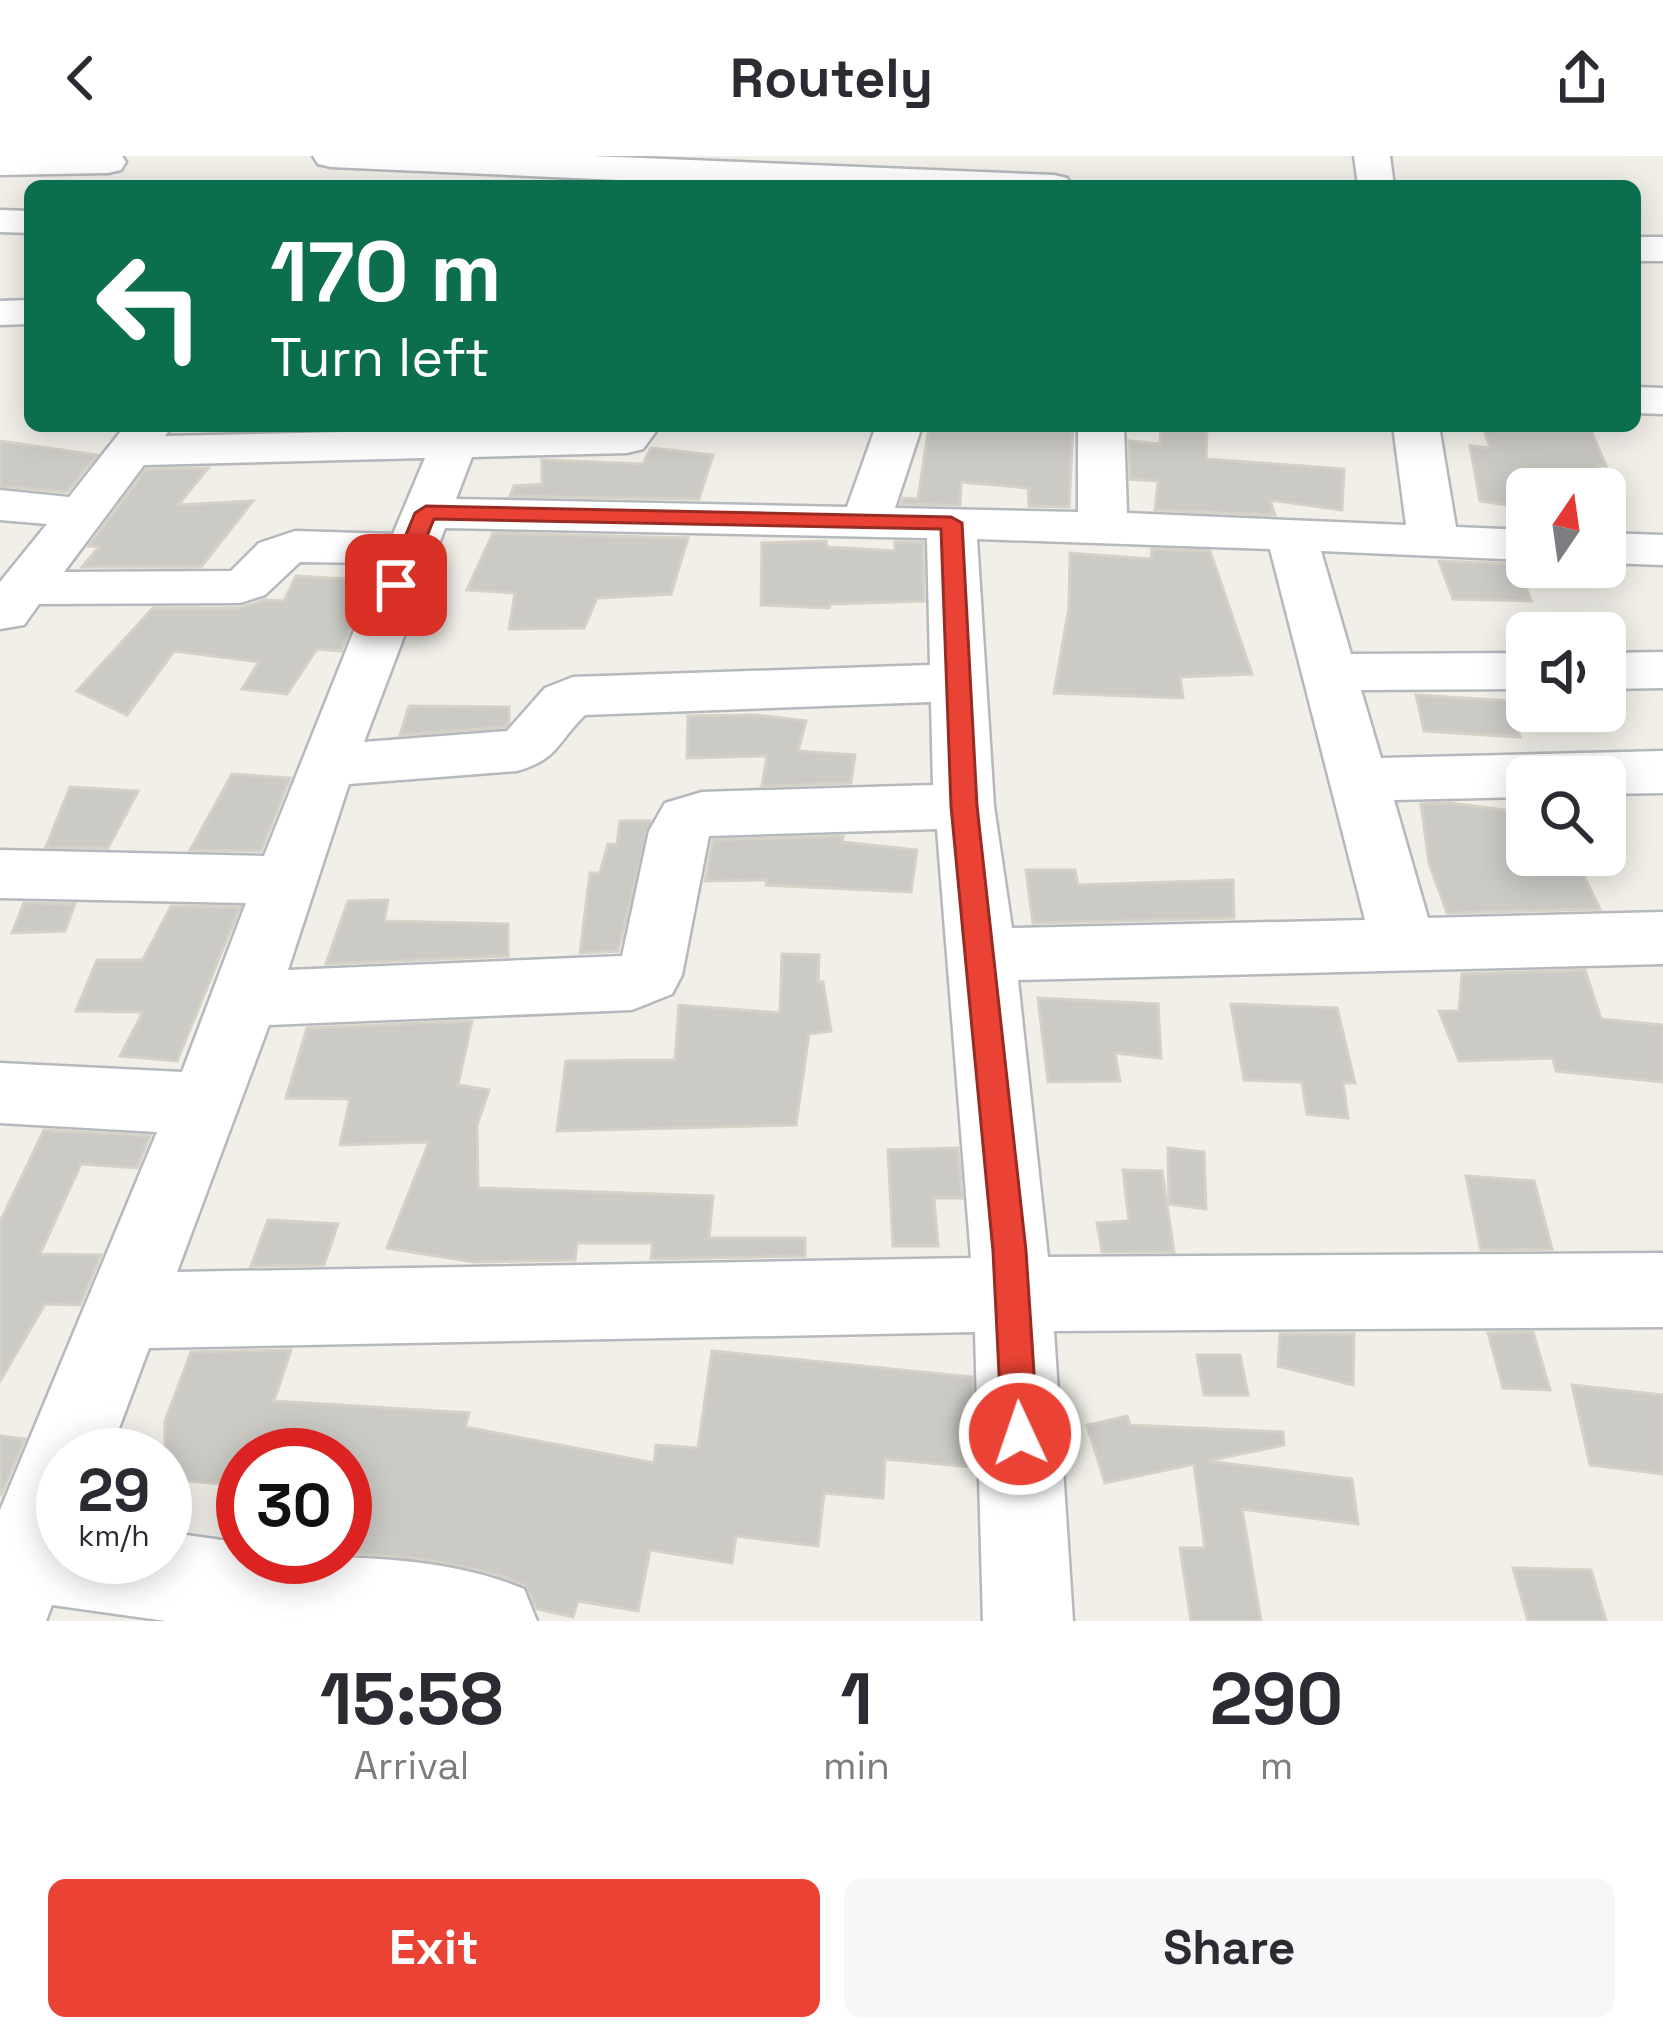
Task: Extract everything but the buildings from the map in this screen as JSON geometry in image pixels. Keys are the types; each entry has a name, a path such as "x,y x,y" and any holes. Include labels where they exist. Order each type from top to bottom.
{"street":[{"path":"331,156 847,180"},
{"path":"0,164 102,168"},
{"path":"11,604 139,439 458,433 627,439 632,432"},
{"path":"866,522 896,432"},
{"path":"1101,432 1103,527"},
{"path":"1417,432 1433,541"},
{"path":"78,1428 245,999 326,765 458,433"},
{"path":"0,506 81,513"},
{"path":"951,523 964,806 983,955 1013,1294 1028,1621"},
{"path":"11,604 240,587 254,581 274,555 292,547 418,531 951,523 1506,544"},
{"path":"1292,535 1404,946"},
{"path":"1626,549 1663,550"},
{"path":"1626,671 1663,670"},
{"path":"1326,672 1506,671"},
{"path":"326,765 517,751 530,746 554,710 573,696 955,682"},
{"path":"1359,780 1663,772"},
{"path":"245,999 632,983 649,975 679,831 686,819 702,814 964,806"},
{"path":"0,874 285,880"},
{"path":"983,955 1663,938"},
{"path":"0,1093 205,1104"},
{"path":"124,1311 1013,1294 1663,1290"},
{"path":"36,1520 8,1578 491,1621"}],"route":[{"path":"396,585 426,513 951,523 964,806 1010,1251 1020,1434"}]}
